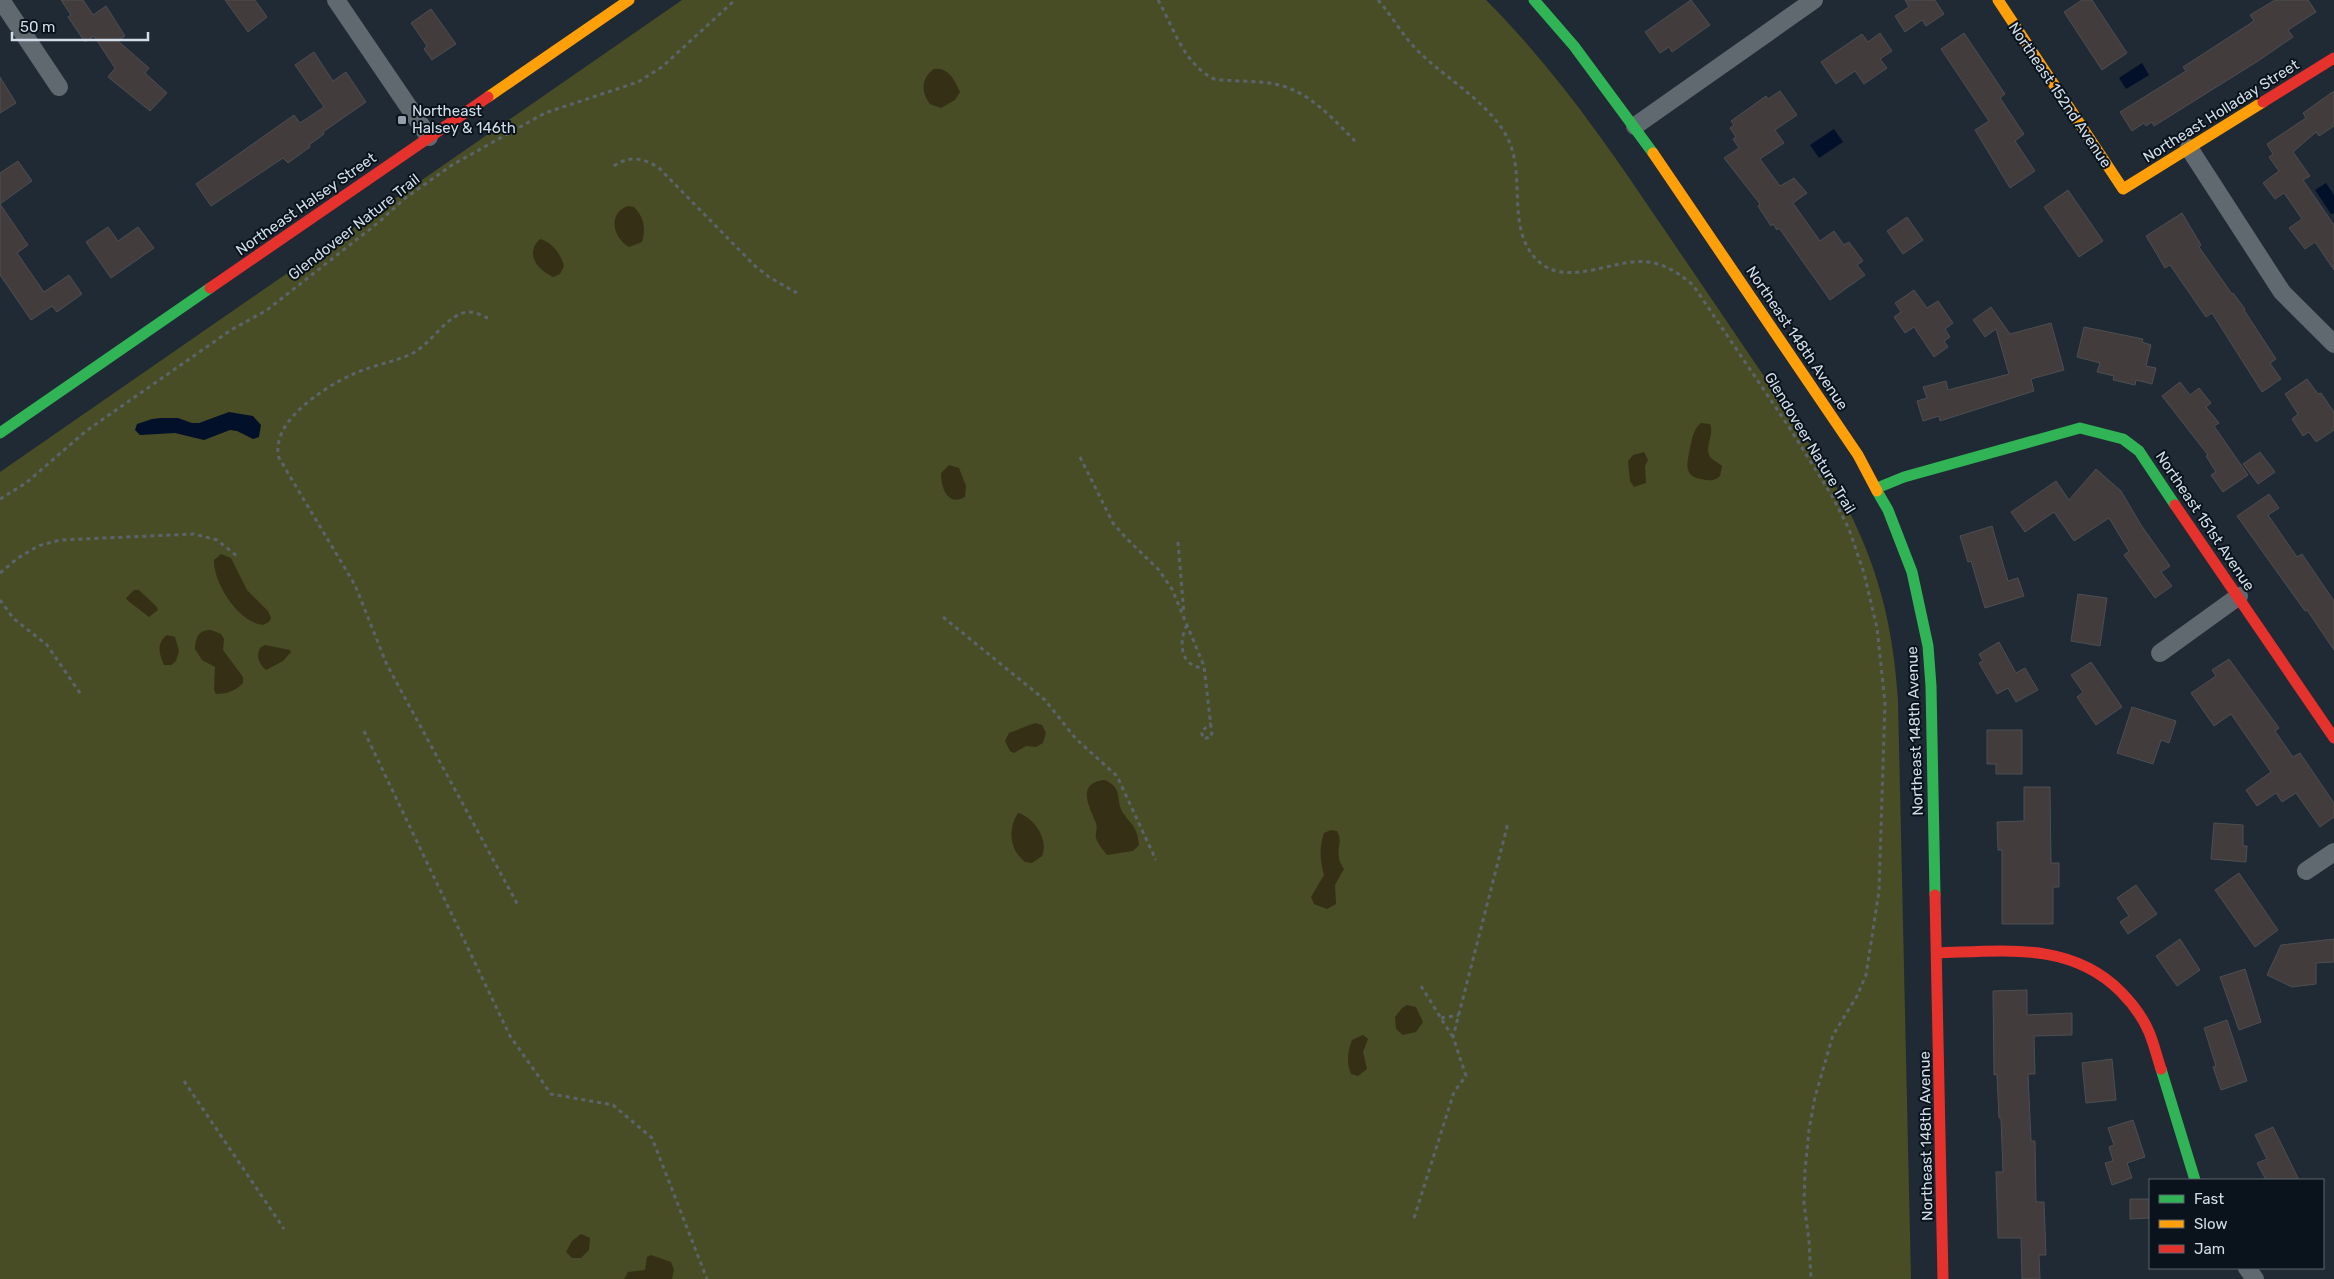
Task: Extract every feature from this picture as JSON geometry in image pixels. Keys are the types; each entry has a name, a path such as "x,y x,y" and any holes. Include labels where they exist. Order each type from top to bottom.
{"main road":[{"name":"Northeast Halsey Street","path":"0,433 629,0"},
{"name":"Northeast 148th Avenue","path":"1534,0 1585,59 1635,126 1840,427 1877,488 1900,539 1912,572 1928,646 1931,686 1943,1279"},
{"name":"Northeast 152nd Avenue","path":"1998,0 2123,189"},
{"name":"Northeast Holladay Street","path":"2123,189 2334,58"},
{"name":"Northeast 151st Avenue","path":"1877,488 1904,477 2080,428 2123,439 2140,451 2334,738"},
{"path":"1937,953 2040,952 2064,955 2080,960 2109,977 2138,1010 2149,1031 2195,1179"}],"street":[{"path":"1,0 59,87"},
{"path":"336,0 429,137"},
{"path":"1635,126 1814,0"},
{"path":"2189,148 2282,292 2334,344"},
{"path":"2160,653 2239,596"},
{"path":"2306,871 2334,852"}],"path":[{"name":"Glendoveer Nature Trail","path":"0,499 26,483 86,431 231,330 267,310 379,222 404,199 452,166 545,113 638,82 662,67 735,0"},
{"path":"1158,0 1180,44 1196,66 1206,75 1220,80 1275,84 1298,92 1312,100 1355,141"},
{"name":"Glendoveer Nature Trail","path":"1378,0 1408,40 1475,100 1507,137 1514,158 1522,231 1528,247 1538,260 1551,269 1568,273 1588,271 1630,262 1653,262 1674,269 1693,285 1784,419 1832,496 1849,529 1864,574 1877,628 1885,703 1879,891 1866,975 1857,996 1833,1035 1809,1130 1804,1203 1811,1279"},
{"path":"614,166 632,159 646,160 659,168 755,266 769,277 797,293"},
{"path":"488,318 470,312 457,315 424,346 409,355 365,369 337,383 306,403 296,412 283,433 278,449 279,458 355,585 387,665 519,907"},
{"path":"1080,457 1110,518 1126,538 1166,579 1187,624 1204,668 1211,722 1212,736 1204,739 1201,732 1211,722"},
{"path":"0,573 18,558 38,546 60,540 194,534 217,540 237,556"},
{"path":"1178,542 1184,617"},
{"path":"0,600 13,618 47,644 82,696"},
{"path":"944,617 1045,700 1076,739 1117,776 1156,860"},
{"path":"1187,624 1181,640 1184,657 1192,665 1204,668"},
{"path":"364,731 510,1036 551,1094 612,1105 652,1138 707,1279"},
{"path":"1453,1037 1508,823"},
{"path":"1414,1218 1454,1092 1466,1076 1453,1037 1421,986"},
{"path":"1440,1018 1459,1014"},
{"path":"184,1081 284,1229"}],"green space":[{"path":"682,0 1486,0 1512,27 1559,83 1603,141 1821,460 1853,519 1876,576 1890,635 1898,701 1911,1279 0,1279 0,472"}],"sand":[{"path":"934,69 948,72 954,79 960,92 955,100 941,108 930,104 924,90 925,81"},
{"path":"628,206 634,207 642,219 644,227 642,242 629,247 619,238 615,226 617,214 621,209"},
{"path":"540,239 552,246 561,257 564,266 560,274 553,277 547,274 535,261 533,250"},
{"path":"1701,423 1710,424 1709,454 1711,458 1722,466 1720,476 1714,480 1693,476 1687,465 1692,438 1696,428"},
{"path":"1644,452 1648,460 1645,466 1646,483 1634,487 1630,481 1628,461 1633,455"},
{"path":"949,465 959,468 966,486 965,497 954,499 946,494 942,484 941,473"},
{"path":"221,554 231,558 247,590 268,611 271,618 269,622 263,625 254,623 237,610 229,600 218,580 215,569 214,560"},
{"path":"134,590 139,590 158,610 149,617 127,600 126,598"},
{"path":"211,630 221,634 224,639 223,650 243,677 243,683 240,686 227,693 216,694 214,690 215,667 202,660 195,649 198,635 203,631"},
{"path":"167,635 175,637 179,651 176,661 171,665 164,665 160,653 161,642"},
{"path":"265,645 290,650 291,652 283,661 266,670 258,657 260,648"},
{"path":"1035,723 1042,725 1046,733 1043,743 1036,747 1026,746 1014,753 1010,751 1005,741 1009,733"},
{"path":"1105,780 1115,787 1123,813 1135,830 1139,845 1133,851 1107,855 1097,840 1097,825 1088,803 1087,791 1096,782"},
{"path":"1018,813 1029,819 1042,836 1044,850 1042,856 1032,863 1025,862 1013,846 1012,826"},
{"path":"1331,830 1337,831 1339,835 1339,859 1344,869 1335,885 1336,904 1327,909 1314,904 1311,897 1324,875 1321,844 1324,833"},
{"path":"1407,1005 1416,1007 1423,1022 1416,1032 1403,1035 1396,1029 1395,1017"},
{"path":"1363,1035 1368,1039 1363,1052 1367,1069 1358,1076 1351,1074 1348,1065 1349,1052 1352,1040"},
{"path":"581,1234 590,1238 589,1250 581,1258 572,1258 566,1252 572,1241"},
{"path":"651,1255 671,1262 674,1270 672,1279 624,1279 628,1272 645,1270 647,1257"}],"water":[{"path":"2142,63 2149,75 2126,89 2119,78"},
{"path":"1834,129 1843,142 1819,158 1810,145"},
{"path":"2326,183 2334,195 2334,213 2331,214 2315,190"},
{"path":"229,412 253,416 261,425 259,437 253,439 237,431 230,430 204,440 175,433 140,435 135,430 137,424 152,419 178,418 192,423 199,423"}],"building":[{"path":"61,0 83,0 93,15 106,6 125,36 118,41 149,68 145,73 167,93 150,111 108,77 115,68 94,36 85,42 68,17 71,15"},
{"path":"225,0 255,0 267,17 248,32"},
{"path":"1691,0 1710,25 1672,52 1669,47 1660,53 1645,32"},
{"path":"1905,0 1935,0 1944,14 1926,26 1922,20 1905,32 1895,16 1909,7"},
{"path":"2082,0 2092,0 2127,53 2102,70 2064,12"},
{"path":"2275,0 2308,0 2316,12 2288,30 2293,37 2258,61 2154,126 2152,122 2146,126 2144,123 2132,131 2120,112 2186,71 2183,67 2254,21 2250,15"},
{"path":"431,9 456,44 432,60 424,49 427,46 411,23"},
{"path":"1880,33 1892,51 1880,59 1887,68 1864,84 1855,71 1836,84 1821,62 1862,34 1868,42"},
{"path":"1964,33 2005,94 2000,98 2024,134 2015,141 2035,171 2010,188 1975,130 1989,121 1941,49"},
{"path":"314,52 333,81 346,72 366,102 323,132 324,134 309,145 310,147 288,163 283,158 211,206 196,184 294,115 300,123 324,107 295,65"},
{"path":"0,77 16,103 0,113"},
{"path":"1780,91 1797,115 1775,130 1784,143 1760,159 1780,186 1794,178 1807,193 1793,203 1820,241 1834,231 1844,245 1849,242 1863,261 1857,265 1865,275 1830,300 1779,228 1777,230 1773,224 1771,226 1758,206 1760,204 1724,158 1739,148 1733,139 1736,137 1730,128 1734,125 1731,121 1766,96 1768,99"},
{"path":"2334,91 2334,126 2319,136 2316,132 2293,152 2310,176 2303,180 2334,225 2334,270 2315,242 2305,249 2289,228 2302,219 2284,193 2275,199 2263,183 2279,171 2269,157 2273,154 2267,144 2306,118 2303,113"},
{"path":"18,161 32,181 0,204 0,173"},
{"path":"2068,190 2103,241 2079,257 2044,207"},
{"path":"0,204 28,245 17,253 44,292 69,275 82,294 57,312 52,306 31,320 0,275"},
{"path":"2182,213 2201,245 2199,247 2232,294 2245,309 2276,359 2270,363 2281,379 2262,392 2212,313 2206,317 2170,265 2165,268 2146,236"},
{"path":"1907,217 1923,240 1903,254 1887,231"},
{"path":"108,227 118,241 138,227 154,248 111,278 86,242"},
{"path":"1914,290 1927,308 1938,301 1953,323 1945,329 1950,337 1944,341 1948,347 1934,357 1914,327 1905,333 1894,317 1901,312 1895,303"},
{"path":"1991,307 2010,334 2051,323 2064,370 2031,379 2034,391 1940,421 1939,416 1923,421 1917,401 1927,398 1923,387 1946,381 1948,390 2009,374 1996,329 1985,337 1973,320"},
{"path":"2084,327 2143,339 2142,342 2151,345 2146,366 2156,368 2152,384 2136,380 2135,385 2113,380 2114,376 2097,372 2100,363 2077,357"},
{"path":"2307,379 2318,394 2321,393 2334,412 2334,430 2316,442 2309,432 2303,436 2292,419 2298,414 2285,394"},
{"path":"2180,382 2190,395 2199,388 2211,403 2206,407 2219,423 2214,426 2248,475 2223,492 2211,475 2216,472 2206,456 2208,455 2162,396"},
{"path":"2260,452 2275,472 2258,484 2243,464"},
{"path":"2096,469 2121,491 2141,525 2170,566 2161,572 2172,586 2155,598 2124,555 2129,551 2109,518 2074,541 2054,512 2025,532 2011,512 2056,481 2069,500"},
{"path":"2269,494 2279,508 2268,515 2297,557 2302,554 2334,601 2334,650 2307,610 2305,611 2237,516"},
{"path":"1992,526 2008,581 2018,578 2024,596 1985,608 1971,561 1968,562 1960,536"},
{"path":"2078,594 2107,598 2100,646 2071,641"},
{"path":"1999,642 2016,673 2025,668 2038,690 2016,702 2008,688 1997,694 1979,663 1983,661 1979,654"},
{"path":"2229,659 2279,728 2275,731 2293,757 2300,753 2334,803 2334,817 2320,827 2296,793 2282,802 2276,793 2257,806 2246,790 2271,772 2231,714 2214,726 2191,693 2216,676 2212,670"},
{"path":"2091,662 2122,707 2096,725 2077,697 2083,692 2071,675"},
{"path":"2132,707 2176,721 2169,743 2161,740 2153,764 2117,753"},
{"path":"1987,730 2022,730 2022,774 1996,774 1996,764 1987,764"},
{"path":"2024,787 2050,787 2051,863 2059,863 2059,887 2053,887 2053,924 2002,924 2002,850 1998,850 1997,822 2024,821"},
{"path":"2214,823 2243,825 2243,846 2247,846 2246,862 2211,859"},
{"path":"2239,873 2278,930 2255,947 2215,890"},
{"path":"2136,885 2157,914 2128,934 2120,922 2129,916 2117,898"},
{"path":"2180,939 2200,970 2177,986 2156,956"},
{"path":"2334,939 2334,962 2316,963 2316,984 2292,987 2267,975 2281,945"},
{"path":"2245,969 2261,1022 2239,1030 2220,977"},
{"path":"2027,990 2027,1015 2072,1013 2072,1035 2034,1036 2035,1074 2028,1074 2031,1141 2035,1141 2036,1202 2044,1202 2046,1255 2039,1255 2040,1279 2022,1279 2021,1238 1998,1238 1996,1172 2003,1172 1997,1074 1994,1075 1993,991"},
{"path":"2227,1020 2247,1081 2221,1090 2213,1067 2216,1066 2204,1028"},
{"path":"2112,1059 2116,1100 2086,1103 2082,1063"},
{"path":"2133,1120 2145,1157 2127,1163 2132,1178 2112,1185 2105,1163 2113,1161 2109,1147 2114,1145 2108,1128"},
{"path":"2273,1127 2299,1179 2265,1179 2257,1163 2267,1159 2255,1135"},
{"path":"2130,1199 2149,1199 2149,1218 2130,1219"}],"traffic: fast":[{"path":"1534,0 1574,46 1653,153"},
{"path":"0,433 210,288"},
{"path":"1877,488 1904,477 2080,428 2123,439 2139,451 2175,505"},
{"path":"1877,491 1888,510 1912,572 1928,646 1931,686 1935,895"},
{"path":"2161,1069 2195,1179"}],"traffic: slow":[{"path":"488,97 629,0"},
{"path":"1998,0 2123,189 2263,102"},
{"path":"1653,153 1858,455 1877,491"}],"traffic: jam":[{"path":"2263,102 2334,58"},
{"path":"210,288 488,97"},
{"path":"2175,505 2334,738"},
{"path":"1935,895 1943,1279"},
{"path":"1937,953 2011,951 2058,957 2080,964 2101,976 2121,992 2133,1006 2144,1021 2149,1032 2161,1069"}],"place":[{"name":"Northeast Halsey & 146th","path":"402,120"}]}
